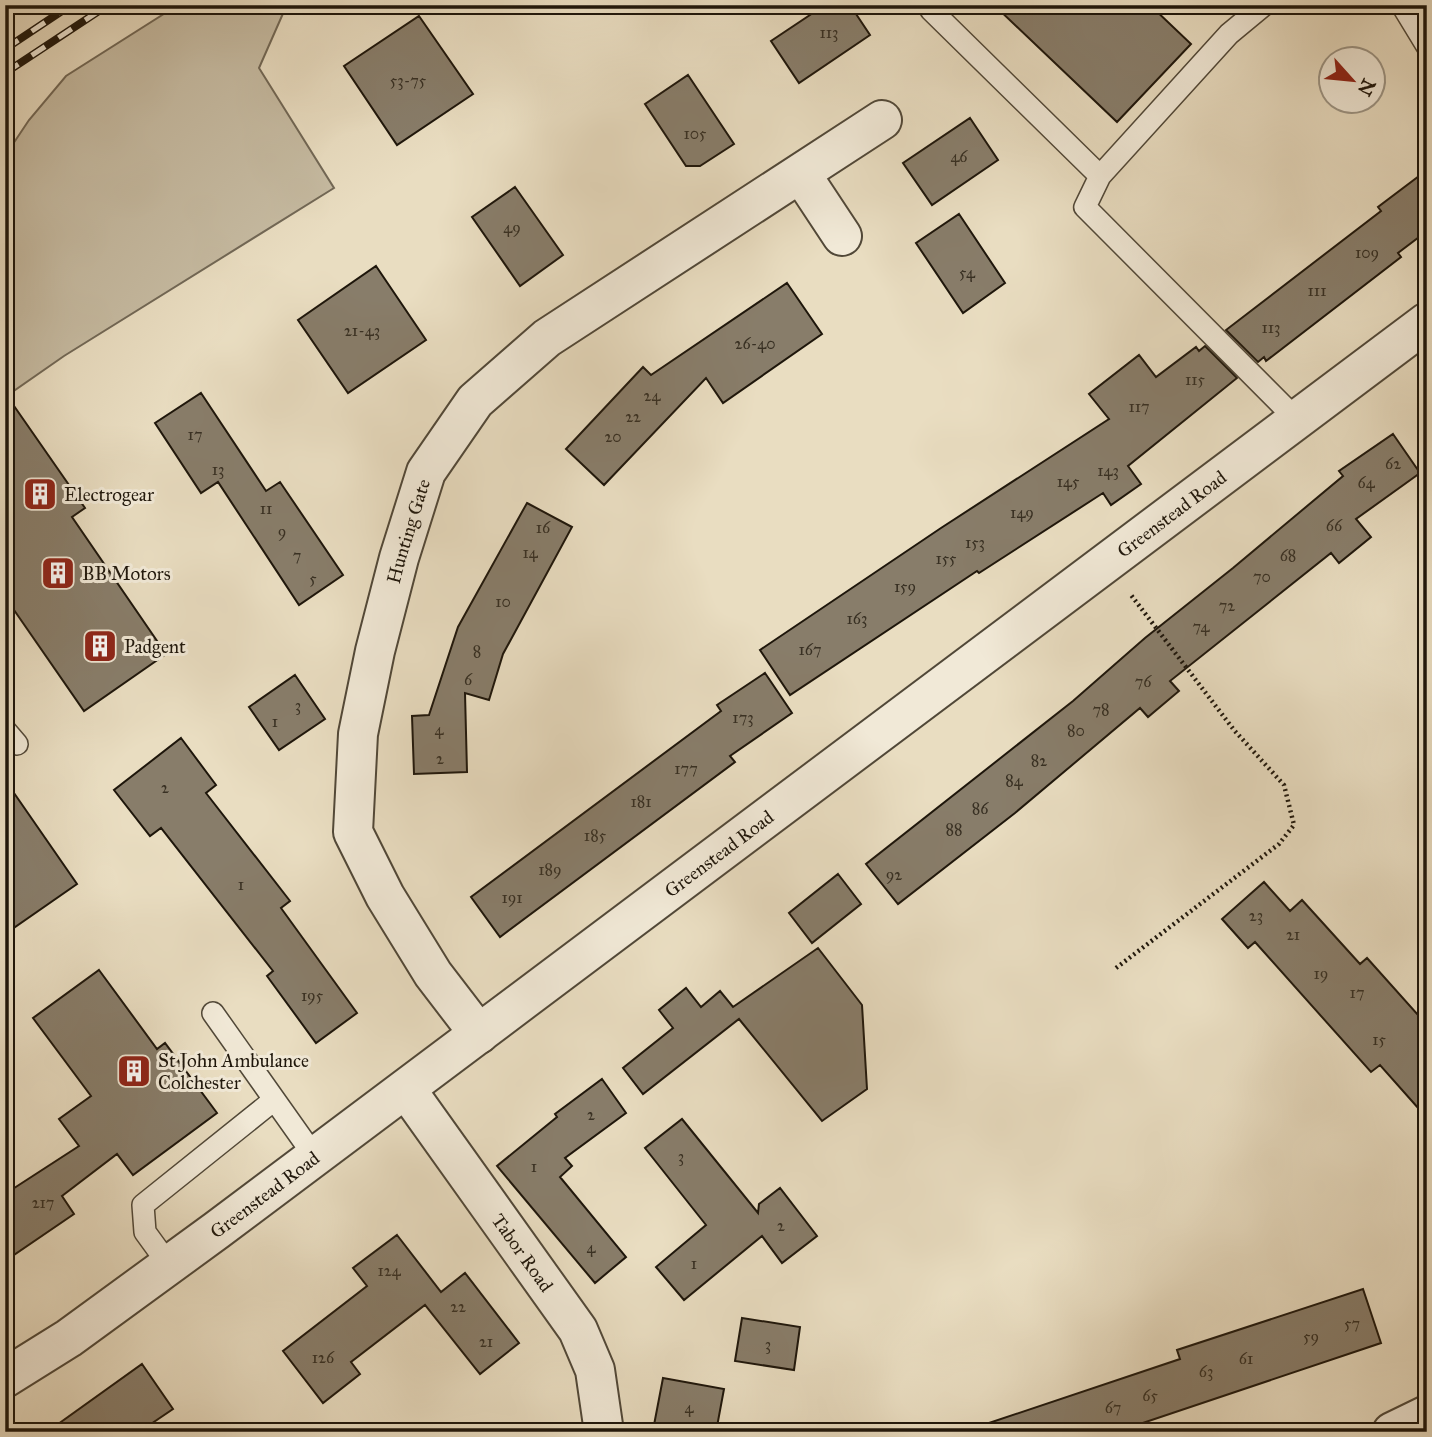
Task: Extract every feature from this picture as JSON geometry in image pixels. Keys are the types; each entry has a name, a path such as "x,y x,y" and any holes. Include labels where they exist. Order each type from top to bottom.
{"street":[{"name":"Hunting Gate","path":"480,1034 433,974 385,896 353,832 358,734 375,651 399,558 426,472 475,401 547,338 882,120"},
{"path":"801,174 842,236"},
{"name":"Greenstead Road","path":"5,1378 69,1338 315,1157 1427,322"},
{"name":"Tabor Road","path":"406,1089 578,1330 595,1370 604,1432"},
{"path":"1392,1432 1427,1415"}],"lane":[{"path":"1264,5 1229,34 1100,176 1085,207 1297,420"},
{"path":"1402,5 1427,46"},
{"path":"931,10 1100,176"},
{"path":"213,1013 315,1157"},
{"path":"169,1265 145,1232 143,1205 274,1100"}],"path":[{"path":"1107,564 1234,730 1284,785 1294,825 1279,844 1116,968"}],"shaded area":[{"path":"178,5 285,5 259,68 334,188 64,356 5,397 5,156 29,120 66,76"}],"building":[{"path":"825,5 850,5 870,35 799,83 771,41"},
{"path":"994,5 1150,5 1191,44 1117,122"},
{"path":"419,16 473,94 397,145 344,66"},
{"path":"688,75 734,144 700,166 686,166 645,104"},
{"path":"970,118 998,160 932,205 903,163"},
{"path":"1427,170 1427,231 1398,253 1401,257 1266,361 1264,357 1258,362 1226,330 1381,211 1378,207"},
{"path":"515,187 563,255 520,286 472,217"},
{"path":"959,214 1005,283 963,313 916,243"},
{"path":"376,266 426,340 348,393 298,320"},
{"path":"787,283 822,334 723,403 706,378 604,485 566,449 643,367 651,375"},
{"path":"1205,346 1237,378 1128,466 1141,484 1111,505 1103,493 979,573 977,571 790,695 760,650 1109,419 1089,394 1139,355 1156,377 1196,347 1199,351"},
{"path":"5,393 85,508 72,517 166,654 84,711 5,597"},
{"path":"201,393 266,491 280,482 343,575 299,605 218,482 201,493 155,423"},
{"path":"1393,434 1420,473 1356,519 1371,537 1339,563 1331,553 1170,681 1179,691 1148,717 1140,708 1015,813 898,904 866,864 1073,701 1145,638 1343,476 1339,471"},
{"path":"527,503 572,527 503,654 489,700 465,693 467,772 414,774 412,716 429,715 458,627"},
{"path":"765,673 792,713 730,756 735,762 500,937 471,897 721,711 717,705"},
{"path":"295,675 325,719 279,750 249,707"},
{"path":"181,738 216,785 206,793 290,901 281,908 357,1013 316,1043 267,976 273,971 161,828 150,836 114,790"},
{"path":"5,780 77,884 5,934"},
{"path":"838,874 861,904 812,943 789,913"},
{"path":"1264,882 1290,911 1302,900 1360,964 1367,958 1427,1025 1427,1118 1380,1065 1371,1072 1255,942 1248,948 1222,919"},
{"path":"818,948 862,1005 867,1089 822,1121 739,1019 643,1094 623,1068 673,1028 659,1010 686,988 701,1007 720,991 733,1007"},
{"name":"St John Ambulance Colchester","path":"99,970 157,1049 165,1043 217,1113 133,1175 117,1154 62,1196 74,1214 5,1261 5,1194 79,1146 59,1119 91,1096 33,1018"},
{"path":"602,1079 626,1113 565,1158 572,1166 560,1177 626,1257 595,1283 497,1166 557,1117 555,1114"},
{"path":"682,1119 758,1213 759,1204 780,1188 817,1236 782,1263 762,1236 684,1300 656,1267 706,1225 645,1148"},
{"path":"397,1235 441,1292 465,1273 519,1343 480,1374 425,1305 351,1362 360,1374 323,1403 283,1351 367,1286 353,1268"},
{"path":"1363,1289 1381,1343 1116,1432 984,1432 983,1425 1180,1359 1177,1350"},
{"path":"742,1318 800,1327 794,1370 735,1361"},
{"path":"142,1364 173,1409 139,1432 47,1432"},
{"path":"663,1378 724,1389 716,1432 691,1432 654,1425"}],"railway":[{"path":"5,49 71,5"},
{"path":"5,73 108,5"}],"place":[{"name":"Electrogear","path":"40,494"},
{"name":"BB Motors","path":"58,573"},
{"name":"Padgent","path":"100,646"},
{"name":"St John Ambulance Colchester","path":"134,1071"}]}
